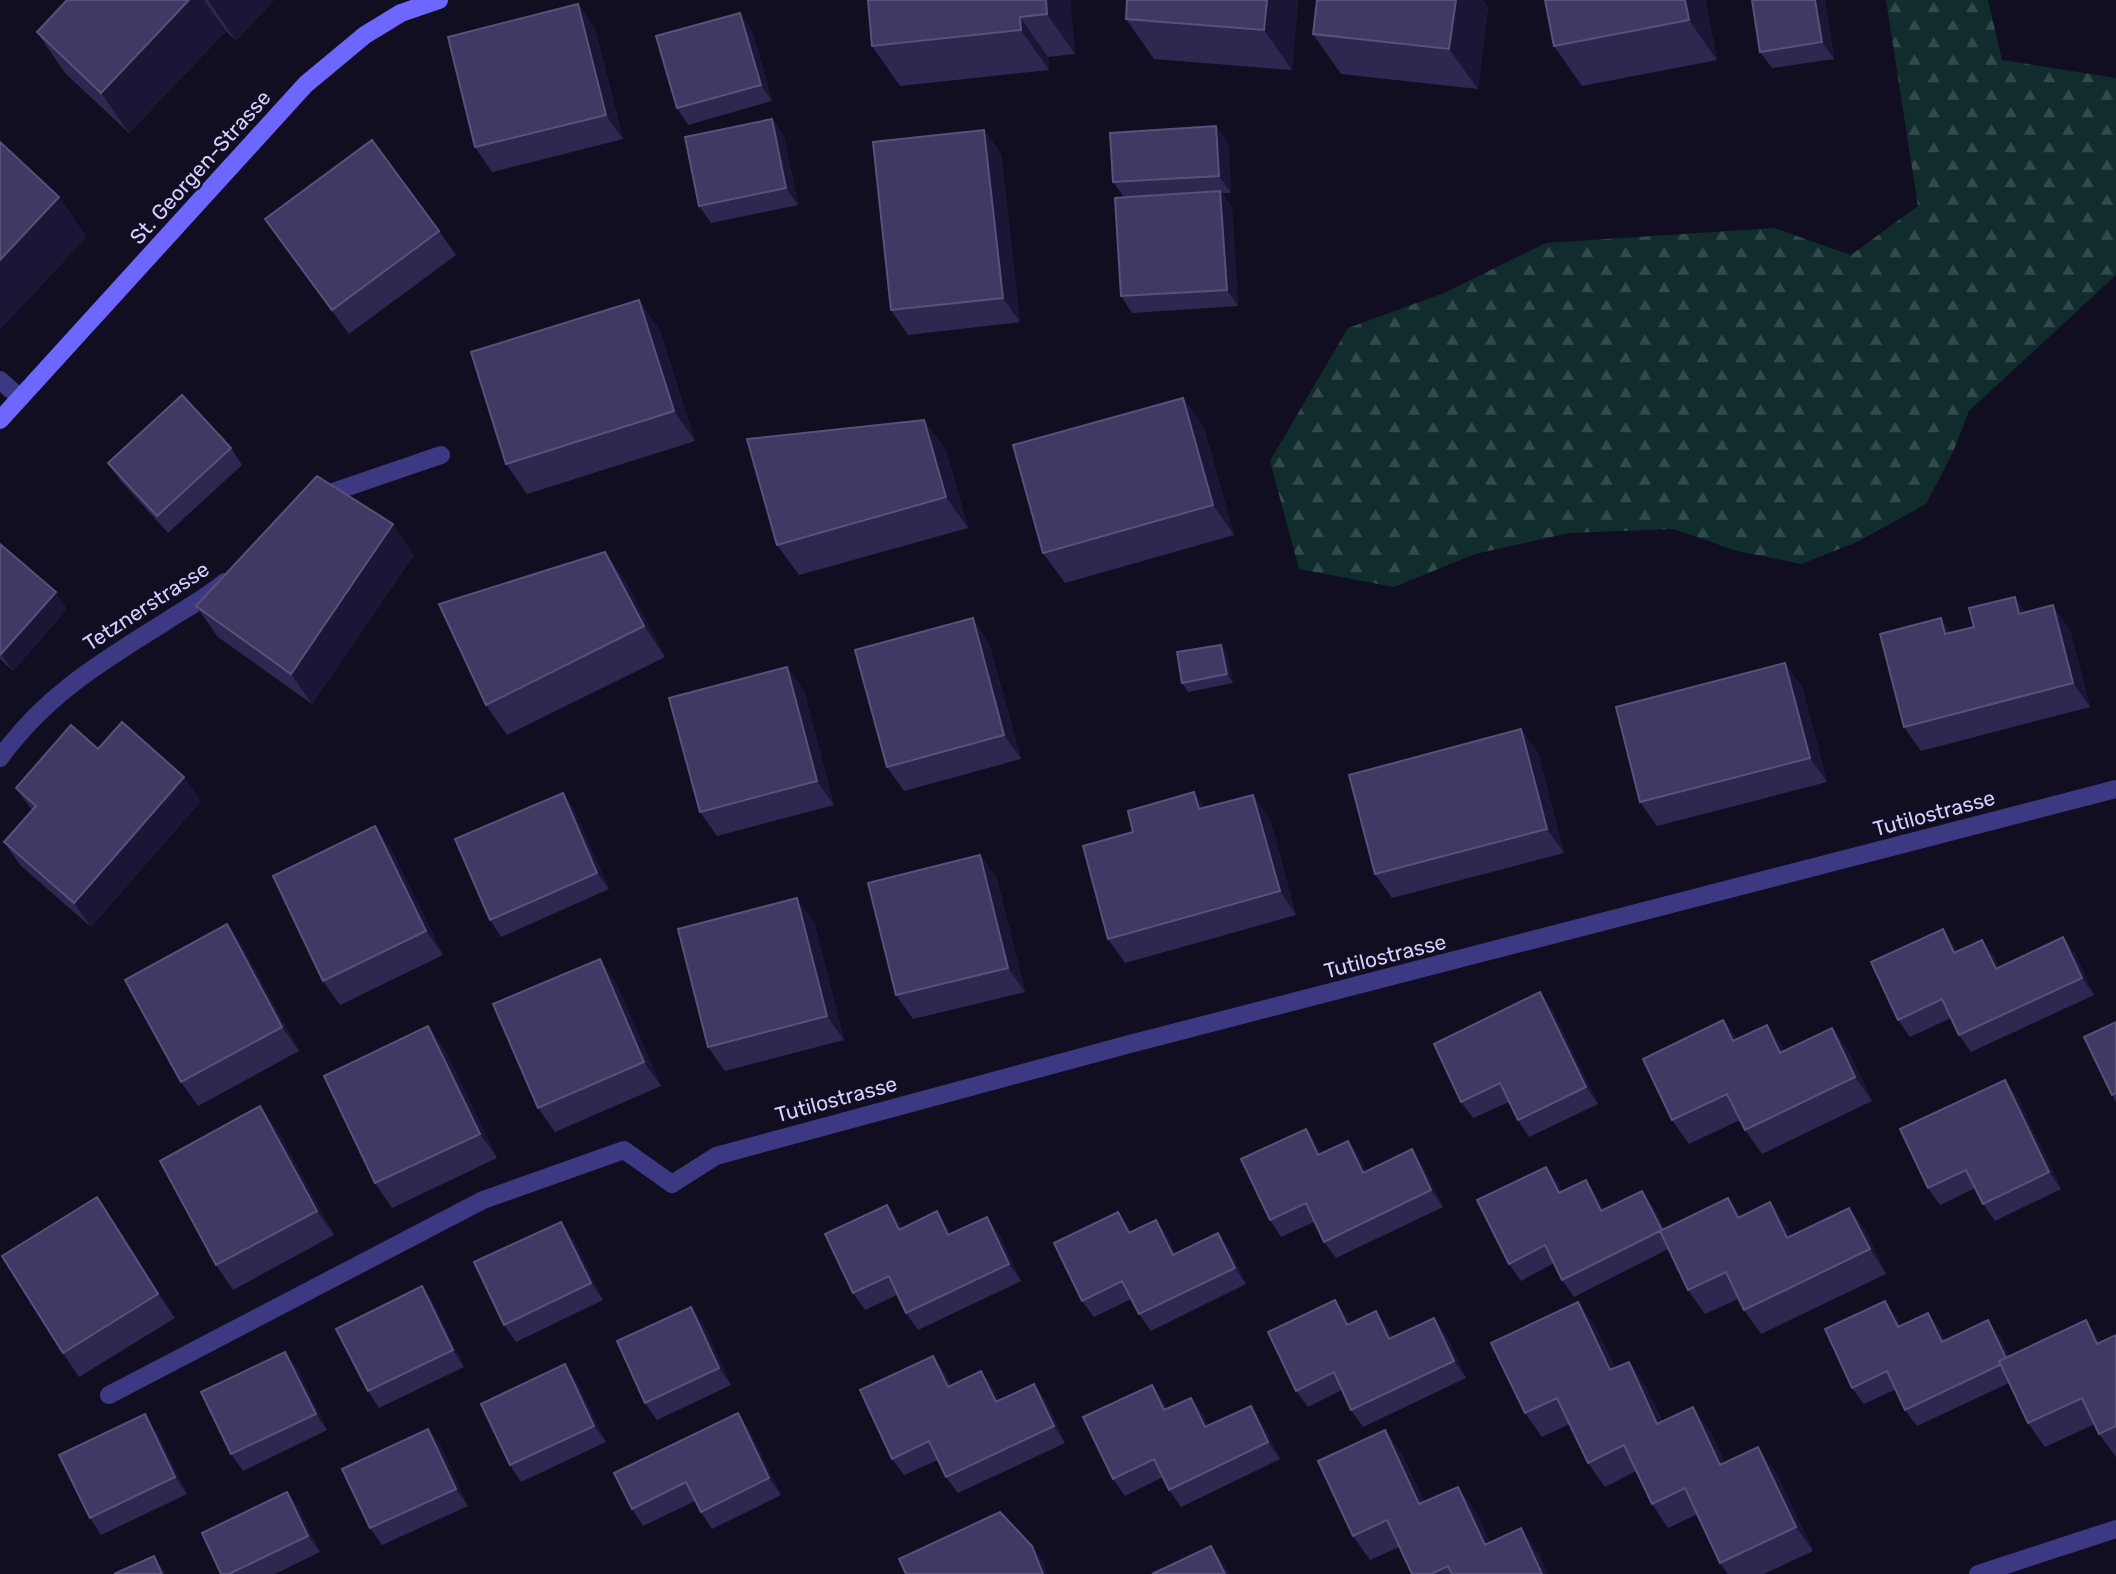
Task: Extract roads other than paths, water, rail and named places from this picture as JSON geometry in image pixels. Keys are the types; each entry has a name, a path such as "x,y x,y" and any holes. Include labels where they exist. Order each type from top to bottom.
{"street":[{"name":"St. Georgen-Strasse","path":"0,420 306,84 365,35 401,13 439,0"},
{"path":"0,380 20,398"},
{"path":"307,511 327,494 442,455"},
{"name":"Tetznerstrasse","path":"0,758 33,718 83,674 219,587 239,570"},
{"name":"Tutilostrasse","path":"109,1395 483,1200 624,1150 672,1184 716,1156 729,1152 1126,1045 2116,789"},
{"path":"1978,1574 2116,1529"}]}
